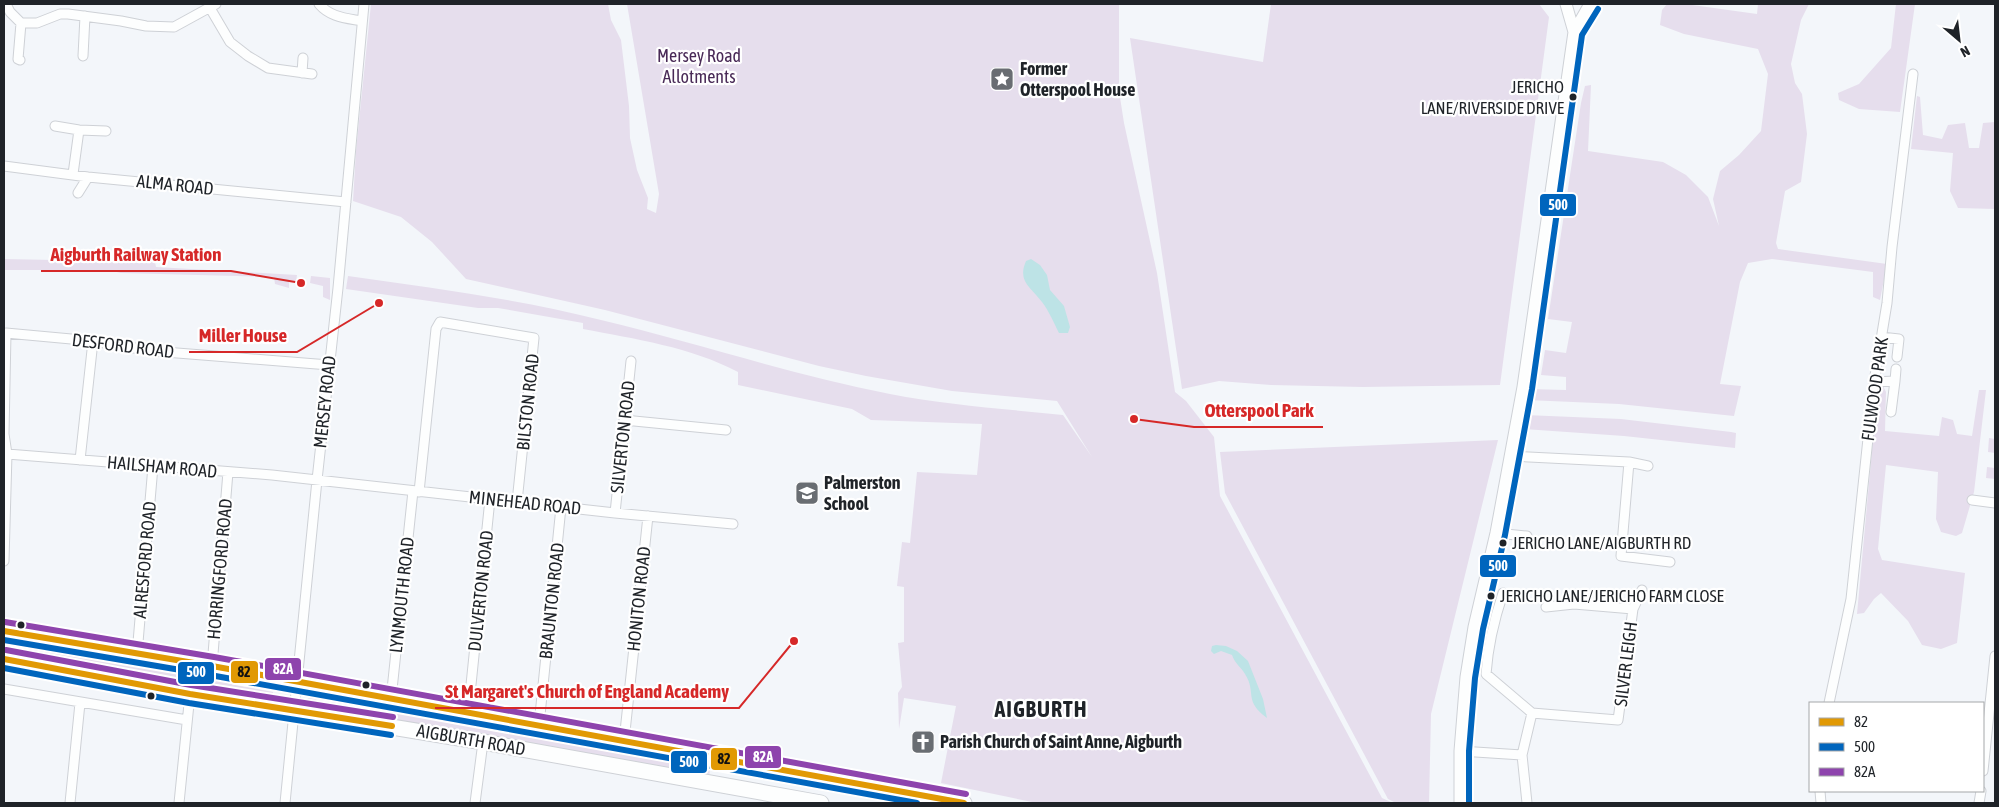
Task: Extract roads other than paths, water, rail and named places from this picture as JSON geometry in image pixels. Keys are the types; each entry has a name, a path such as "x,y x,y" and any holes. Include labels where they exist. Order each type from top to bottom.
{"highway":[{"name":"AIGBURTH ROAD","path":"4,631 212,666 964,803"},
{"name":"AIGBURTH ROAD","path":"4,659 190,694 483,742 820,803"}],"street":[{"path":"6,4 10,12 21,22 37,23 60,14 146,26 174,27 213,6 230,42 268,68 307,74 303,58"},
{"path":"319,4 339,17 361,21"},
{"name":"MERSEY ROAD","path":"285,803 316,480 338,288 364,4"},
{"path":"1566,4 1574,32"},
{"path":"1572,4 1583,6 1590,4"},
{"path":"1460,803 1460,751 1466,677 1474,627 1496,533 1523,387 1574,32 1590,4"},
{"path":"83,56 85,16"},
{"path":"20,60 18,59 21,22"},
{"name":"FULWOOD PARK","path":"1829,702 1851,599 1874,382 1887,303 1913,74"},
{"path":"55,126 79,130 106,131"},
{"path":"73,174 79,130"},
{"name":"ALMA ROAD","path":"4,166 346,202"},
{"path":"78,193 88,176"},
{"name":"LYNMOUTH ROAD","path":"391,699 436,329 440,322"},
{"name":"BILSTON ROAD","path":"440,322 534,338 517,502"},
{"name":"DESFORD ROAD","path":"7,454 4,434 6,333 92,341 152,351 329,365"},
{"path":"1882,337 1899,339 1897,357"},
{"path":"80,460 92,341"},
{"name":"SILVERTON ROAD","path":"615,513 631,361"},
{"path":"1891,412 1896,369"},
{"path":"1874,382 1894,381"},
{"path":"624,420 726,430"},
{"path":"4,561 7,454"},
{"name":"HAILSHAM ROAD","path":"7,454 316,480"},
{"path":"1510,456 1629,462 1648,466"},
{"path":"1629,462 1621,556 1670,562"},
{"name":"ALRESFORD ROAD","path":"137,654 153,466"},
{"name":"HORRINGFORD ROAD","path":"212,666 228,472"},
{"name":"MINEHEAD ROAD","path":"316,480 733,524"},
{"name":"DULVERTON ROAD","path":"468,714 490,499"},
{"path":"1972,500 1995,504"},
{"name":"BRAUNTON ROAD","path":"539,726 561,507"},
{"name":"HONITON ROAD","path":"624,741 648,516"},
{"path":"1496,533 1527,536"},
{"path":"1633,609 1642,590"},
{"path":"1504,593 1496,615 1488,648 1486,674 1532,713 1522,755 1527,803"},
{"name":"SILVER LEIGH","path":"1532,713 1618,720 1633,609 1574,604 1546,607"},
{"path":"1984,761 1995,656"},
{"path":"4,689 187,720"},
{"path":"179,803 190,694"},
{"path":"70,803 80,703"},
{"path":"476,803 483,742"},
{"path":"1460,751 1522,755"}],"water":[{"path":"1031,259 1040,265 1047,275 1050,290 1064,306 1070,327 1068,333 1059,333 1045,306 1026,284 1023,274 1024,268 1026,261"},
{"path":"1212,646 1226,646 1237,651 1248,661 1263,699 1267,718 1255,706 1248,681 1232,655 1221,651 1214,654 1211,651"}],"place":[{"name":"Former Otterspool House","path":"1002,79"},
{"name":"JERICHO LANE/RIVERSIDE DRIVE","path":"1573,97"},
{"name":"Aigburth Railway Station","path":"301,283"},
{"name":"Miller House","path":"379,303"},
{"name":"Otterspool Park","path":"1134,419"},
{"name":"Palmerston School","path":"807,493"},
{"name":"JERICHO LANE/AIGBURTH RD","path":"1503,543"},
{"name":"JERICHO LANE/JERICHO FARM CLOSE","path":"1491,596"},
{"name":"St Margaret's Church of England Academy","path":"794,641"},
{"name":"Parish Church of Saint Anne, Aigburth","path":"923,742"}],"district":[{"name":"AIGBURTH","path":"1041,709"}],"park label":[{"name":"Mersey Road Allotments","path":"699,66"}]}
